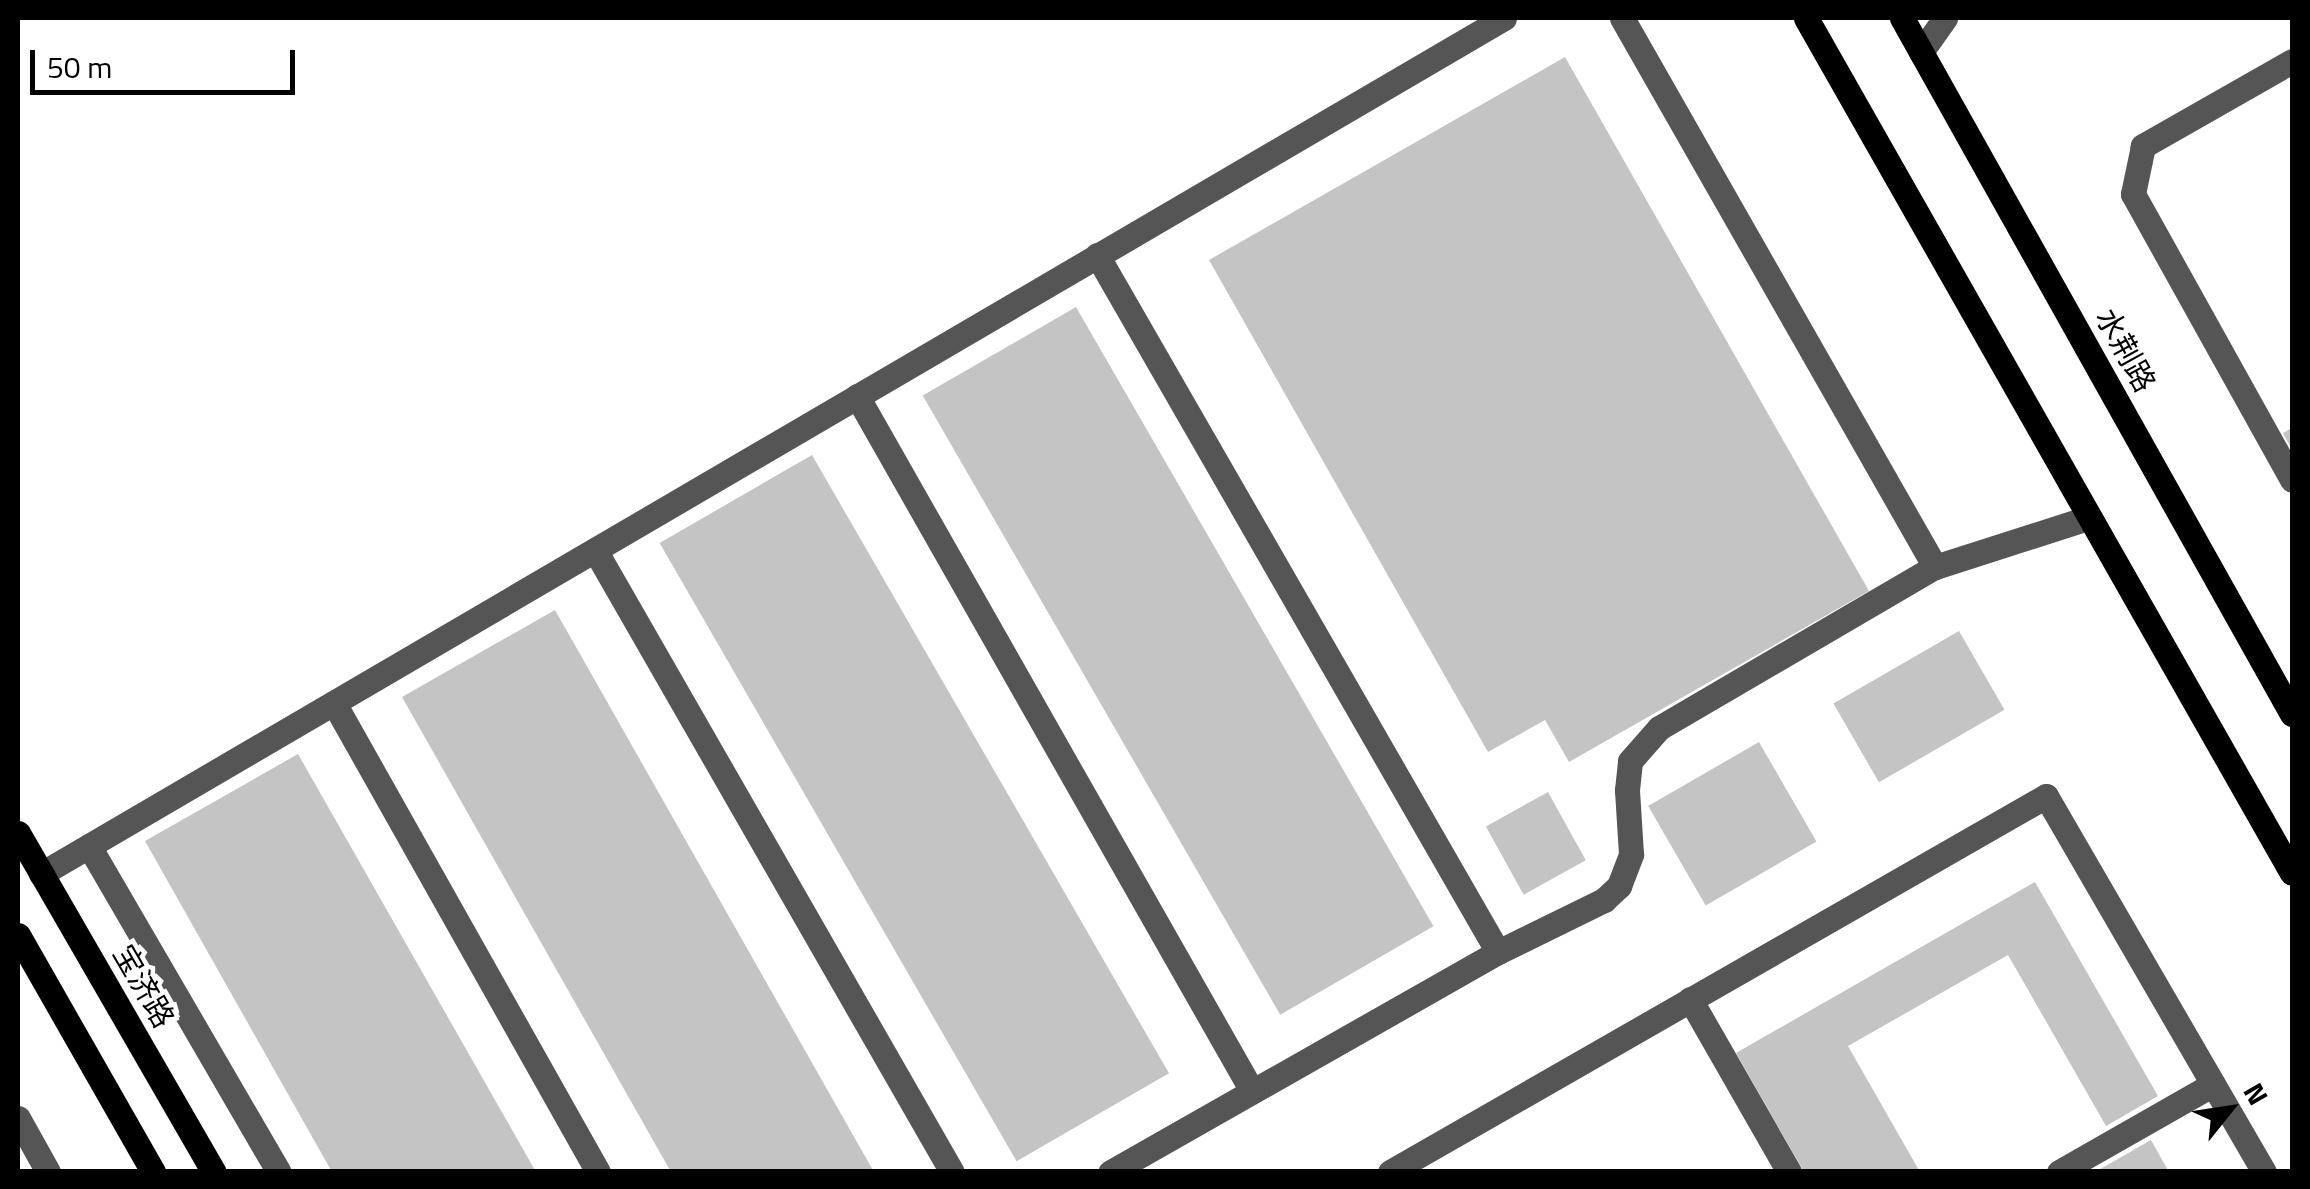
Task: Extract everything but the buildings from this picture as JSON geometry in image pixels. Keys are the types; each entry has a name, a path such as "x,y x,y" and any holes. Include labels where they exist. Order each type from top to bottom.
{"main road":[{"path":"1806,18 2292,874"},
{"name":"水荆路","path":"1902,18 2292,714"},
{"name":"宝济路","path":"18,833 214,1172"},
{"path":"18,934 153,1172"}],"lane":[{"path":"41,874 1504,18"},
{"path":"1622,18 1934,567"},
{"path":"1922,52 1945,18"},
{"path":"2292,61 2142,146 2133,194 2292,480"},
{"path":"1097,255 1498,952"},
{"path":"857,396 1252,1091"},
{"path":"1110,1172 1498,952 1604,900 1619,886 1631,854 1628,773 1635,752 1652,735 1934,567 2088,518"},
{"path":"594,550 952,1172"},
{"path":"334,702 598,1172"},
{"path":"1390,1172 2046,796 2264,1172"},
{"path":"89,846 279,1172"},
{"path":"1690,1000 1788,1172"},
{"path":"2059,1172 2213,1084"},
{"path":"18,1118 48,1172"}]}
